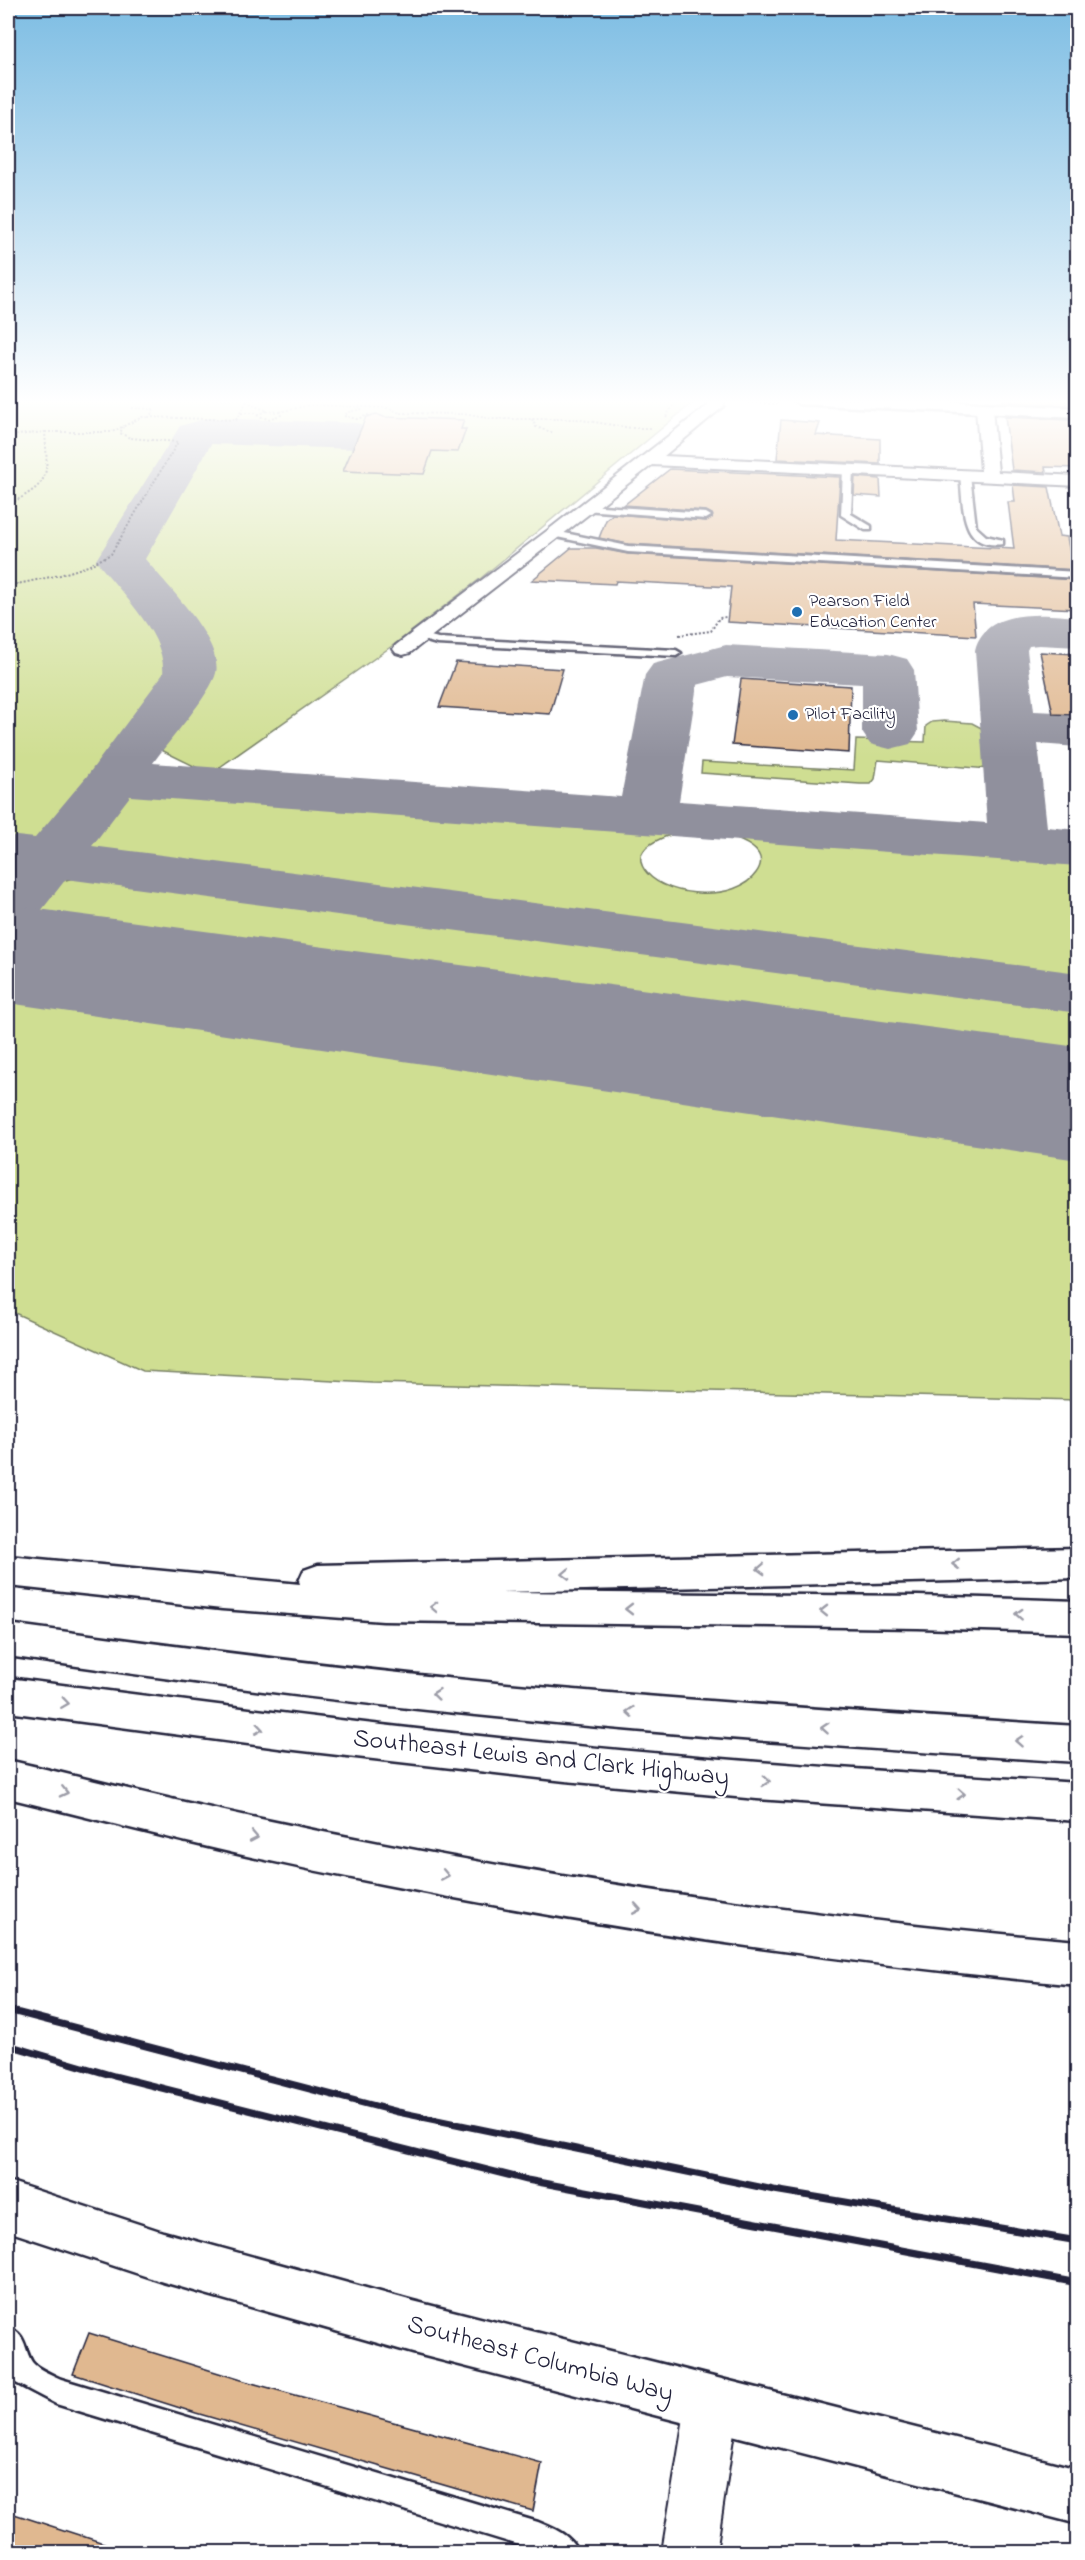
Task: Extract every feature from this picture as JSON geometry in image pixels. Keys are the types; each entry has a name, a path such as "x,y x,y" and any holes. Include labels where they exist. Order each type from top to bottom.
{"main road":[{"path":"54,1575 327,1581 895,1565 1077,1563"},
{"path":"8,1571 323,1601 435,1607 985,1613 1077,1617"},
{"path":"8,1640 239,1672 494,1700 767,1724 1077,1744"},
{"name":"Southeast Lewis and Clark Highway","path":"8,1695 331,1738 568,1764 815,1785 1077,1802"},
{"path":"8,1779 246,1835 480,1882 677,1915 816,1934 992,1956 1077,1963"},
{"name":"Southeast Columbia Way","path":"8,2206 163,2257 413,2327 1077,2497"}],"street":[{"path":"403,649 574,518"},
{"path":"689,2553 712,2405"}],"lane":[{"path":"852,518 868,528"},
{"path":"969,518 970,527 974,533 983,539 1000,542"},
{"path":"555,534 628,549 1077,575"},
{"path":"420,636 437,641 676,653"},
{"path":"8,2340 23,2373 56,2391 538,2536 548,2540 564,2553"}],"path":[{"path":"8,586 60,575 94,563 111,554 132,518"}],"green space":[{"path":"8,518 553,518 481,578 392,646 210,774 129,734 37,845 8,844"},
{"path":"932,722 972,723 987,731 989,769 878,760 875,779 871,784 701,773 702,762 854,770 856,740 925,742 926,726"},
{"path":"148,787 1065,857 1077,860 1077,982 94,854 81,848 81,839 114,796 128,788","holes":["697,830 741,841 751,847 758,854 760,863 756,873 734,889 702,893 670,888 647,873 641,863 642,854 647,847 667,836"]},
{"path":"98,875 1077,1003 1077,1082 50,940 38,925 33,912 35,901 42,892 54,885 83,876"},
{"path":"8,975 1077,1128 1077,1400 372,1383 143,1371 8,1310"}],"building":[{"path":"608,518 706,521 711,518 837,518 836,540 1014,549 1010,518 1055,518 1059,536 1067,537 1070,554 1077,554 1077,570 628,544 599,538"},
{"path":"571,548 596,548 628,554 1077,580 1077,609 973,604 976,636 727,622 731,587 616,581 615,584 532,580"},
{"path":"1040,652 1077,654 1077,715 1053,714"},
{"path":"456,662 563,669 550,714 439,707"},
{"name":"Pilot Facility","path":"741,679 851,686 849,753 732,745"},
{"path":"89,2333 248,2382 542,2463 533,2511 196,2413 73,2374"},
{"path":"8,2512 119,2548 118,2553 8,2553"}],"taxiway":[{"path":"114,778 184,685 189,674 190,662 185,647 173,626 120,560 145,518"},
{"path":"1008,726 1001,650 1003,641 1010,635 1029,630 1078,632"},
{"path":"647,816 672,675 726,661 888,670 890,732"},
{"path":"1008,726 1078,730"},
{"path":"1008,726 1019,843"},
{"path":"51,859 114,778"},
{"path":"114,778 1019,843"},
{"path":"1019,843 1078,848"},
{"path":"8,853 51,859"},
{"path":"8,912 51,859"},
{"path":"51,859 1078,993"}],"runway":[{"path":"8,954 1078,1104"}],"railway":[{"path":"8,2010 398,2112 774,2190 1078,2241"},
{"path":"8,2045 114,2076 527,2180 1078,2283"}],"place":[{"name":"Pearson Field Education Center","path":"797,612"},
{"name":"Pilot Facility","path":"793,715"}]}
